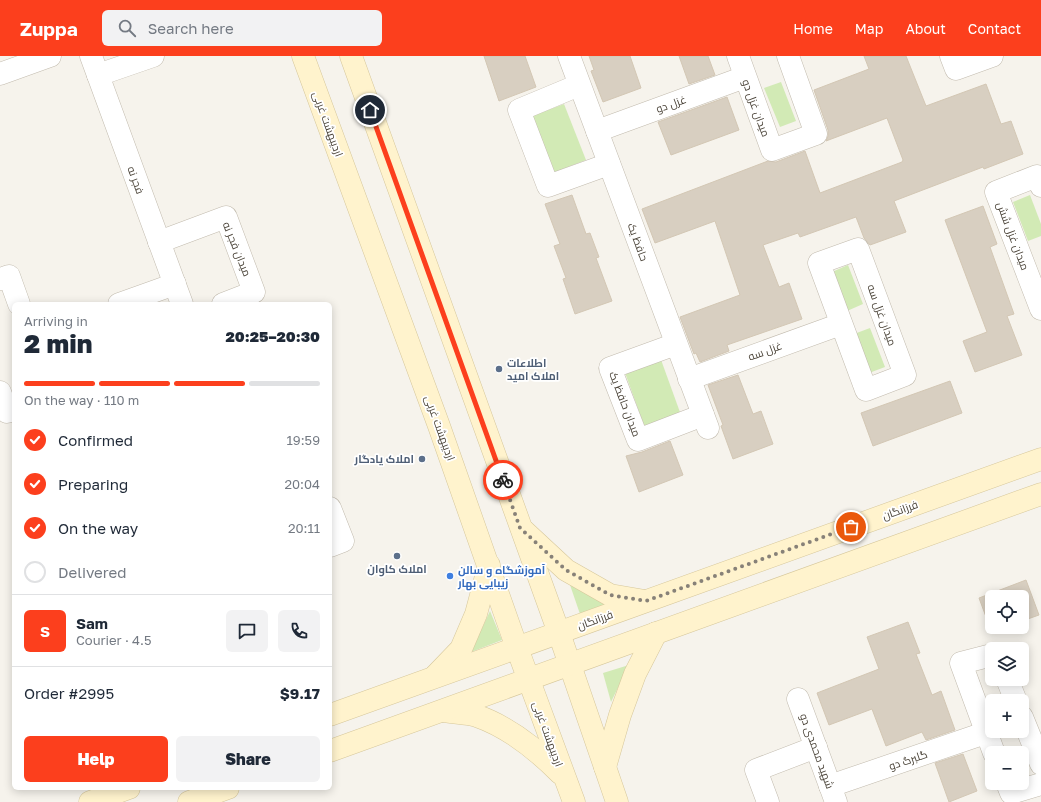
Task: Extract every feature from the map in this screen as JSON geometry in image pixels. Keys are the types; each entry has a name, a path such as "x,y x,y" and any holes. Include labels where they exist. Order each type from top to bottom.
{"main road":[{"name":"اردیبهشت غربی","path":"303,56 489,565 528,680 574,802"},
{"path":"351,56 520,528 560,633 617,802"},
{"name":"فرزانگان","path":"332,714 1041,459"},
{"path":"332,750 1041,494"},
{"path":"520,528 566,570 610,595 646,601"},
{"path":"433,678 461,649 476,614 489,565"},
{"path":"605,767 620,715 635,674 656,633"},
{"path":"440,711 476,716 504,729 538,751 565,778"},
{"path":"90,802 123,790"},
{"path":"189,802 222,790"}],"street":[{"path":"0,74 50,56"},
{"path":"94,65 153,56"},
{"name":"حافظ یک","path":"569,56 705,422"},
{"name":"میدان غزل دو","path":"738,56 772,150 816,134 788,56"},
{"path":"951,56 956,70 992,56"},
{"name":"فجر نه","path":"94,65 181,302"},
{"name":"غزل دو","path":"596,131 745,77"},
{"path":"580,85 519,110 548,186 609,164"},
{"name":"میدان غزل شش","path":"1041,186 1037,176 996,192 1041,309"},
{"name":"میدان فجر نه","path":"159,242 226,217 254,292 228,302"},
{"name":"میدان غزل سه","path":"858,249 905,375 866,390 841,324 819,263 858,249"},
{"path":"0,279 9,276 18,302"},
{"path":"124,302 174,284"},
{"name":"غزل سه","path":"689,379 841,324"},
{"name":"میدان حافظ یک","path":"676,344 610,368 638,440 705,422"},
{"path":"0,392 7,412 12,411"},
{"path":"332,513 343,541 332,545"},
{"path":"985,657 961,663 985,733"},
{"name":"شهید محمدی دو","path":"798,699 833,794"},
{"name":"گلبرگ دو","path":"833,794 985,733"},
{"path":"1029,734 1041,764"},
{"path":"768,802 756,770 816,747"},
{"path":"1029,788 1041,784"},
{"path":"1010,790 1011,793 1021,790"}],"green space":[{"path":"781,82 796,121 780,127 764,88"},
{"path":"564,104 586,160 550,174 529,117"},
{"path":"1030,195 1041,224 1041,236 1028,241 1013,202"},
{"path":"848,265 863,304 847,311 832,272"},
{"path":"870,328 885,367 869,373 854,334"},
{"path":"660,357 681,415 645,428 624,370"},
{"path":"570,585 606,604 580,614"},
{"path":"490,611 502,640 471,652"},
{"path":"629,665 611,702 603,673"}],"building":[{"path":"484,56 525,56 536,87 499,101"},
{"path":"589,56 630,56 641,88 603,102 591,71 594,70"},
{"path":"679,56 708,56 715,75 689,84"},
{"path":"864,56 906,56 926,106 986,84 1001,124 1011,121 1023,154 984,169 983,167 894,201 906,232 870,245 864,238 856,217 800,237 798,233 763,245 779,287 789,283 802,319 727,345 729,351 700,362 696,353 694,354 680,317 740,295 715,221 655,243 642,209 768,161 776,162 805,151 820,193 902,162 903,160 887,118 826,141 828,130 814,90 869,69"},
{"path":"727,97 739,130 671,155 658,122"},
{"path":"572,195 586,234 590,233 599,257 596,258 612,301 575,314 563,279 566,278 554,246 560,244 545,204"},
{"path":"983,206 997,244 990,247 1014,314 1007,316 1022,355 975,372 963,341 987,332 945,220"},
{"path":"738,375 753,414 761,411 773,444 733,459 721,426 723,425 708,385"},
{"path":"950,381 962,413 873,446 861,413"},
{"path":"670,441 683,475 639,492 626,456 642,452"},
{"path":"1026,580 1039,615 1029,619 1029,590 1000,590"},
{"path":"985,596 985,614 979,598"},
{"path":"908,622 920,653 916,654 932,695 941,691 955,730 926,740 922,732 886,746 872,709 829,725 817,693 879,669 867,637"},
{"path":"963,754 977,791 949,802 935,763"}],"way so far":[{"path":"503,480 520,528 566,570 610,595 646,601 851,527"}],"place":[{"name":"اطلاعات املاک امید","path":"499,369"},
{"name":"املاک یادگار","path":"422,459"},
{"name":"املاک کاوان","path":"397,556"},
{"name":"آموزشگاه و سالن زیبایی بهار","path":"450,576"}],"route":[{"path":"370,110 503,480"}]}
